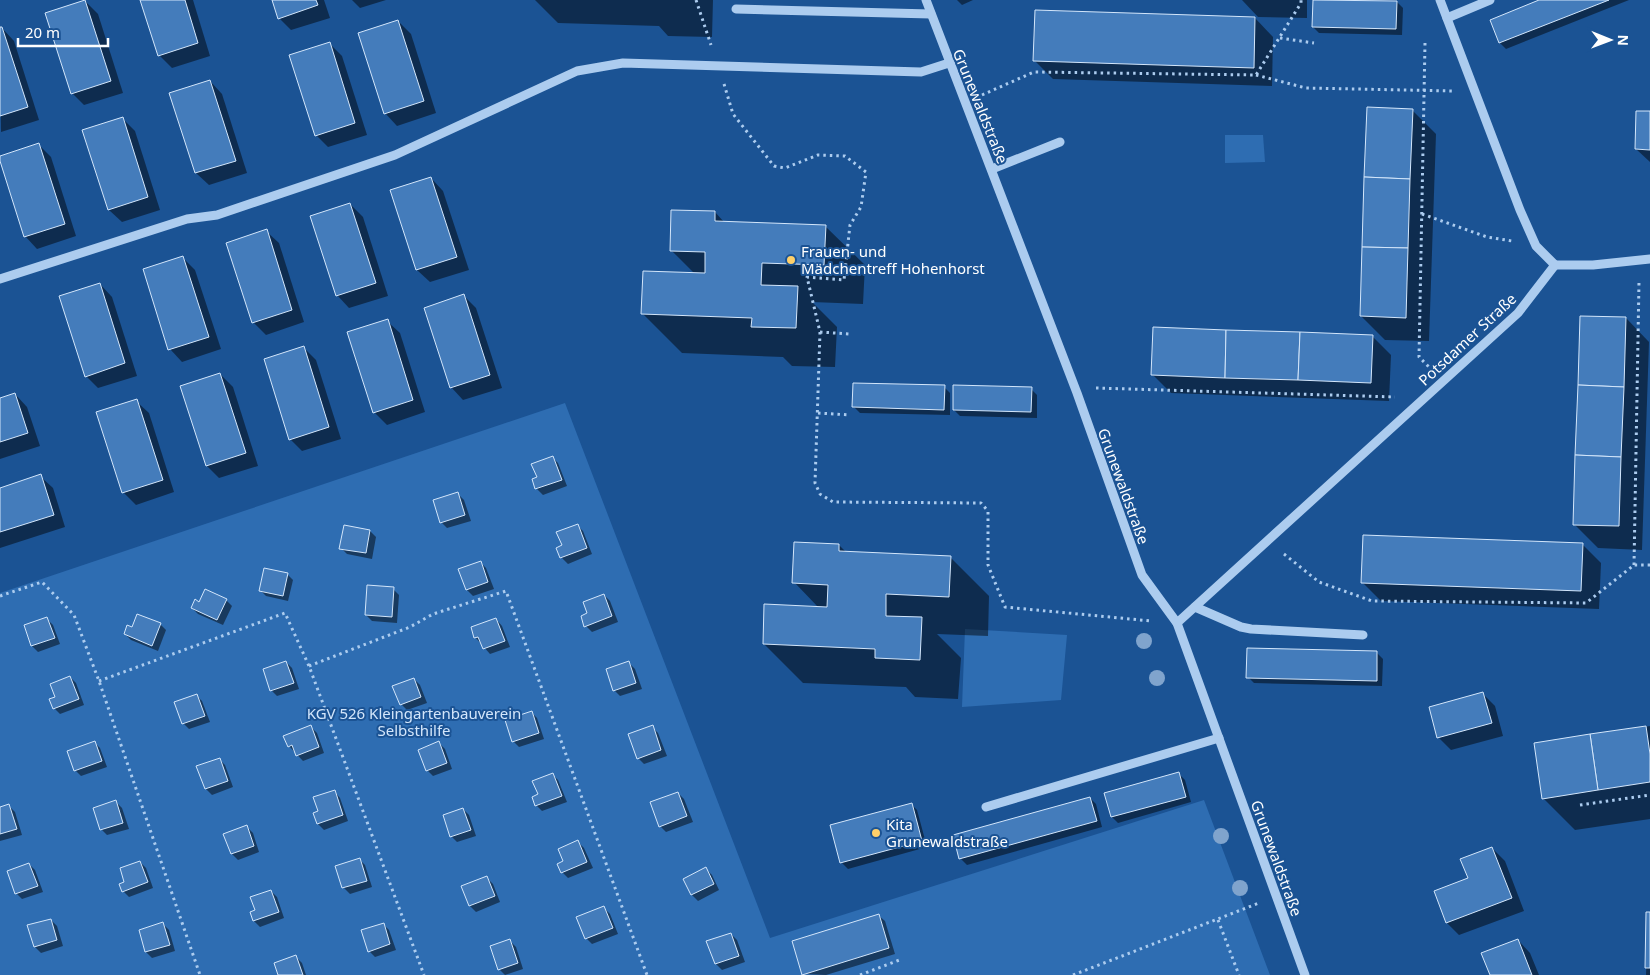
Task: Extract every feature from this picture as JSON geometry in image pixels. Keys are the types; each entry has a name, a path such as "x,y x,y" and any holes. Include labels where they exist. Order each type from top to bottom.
{"street":[{"name":"Grunewaldstraße","path":"926,0 1077,393 1142,575 1177,623 1306,975"},
{"path":"1440,0 1520,210 1536,246 1556,265 1593,265 1650,259"},
{"path":"1447,18 1490,0"},
{"path":"736,10 931,14"},
{"path":"0,279 187,219 217,215 395,155 576,71 622,63 921,72 949,63"},
{"path":"992,169 1060,142"},
{"name":"Potsdamer Straße","path":"1177,623 1518,313 1556,265"},
{"path":"1195,607 1241,627 1251,629 1362,635"},
{"path":"986,807 1219,738"}],"path":[{"path":"696,0 733,114 774,166 785,168 818,155 845,156 866,172 861,207 850,225 844,280 807,277 820,332 815,483 820,494 833,502 981,504 988,511 988,564 1005,607 1177,623"},
{"path":"1256,75 1301,3 1301,0"},
{"path":"1280,38 1314,43"},
{"path":"1425,43 1419,357 1443,381"},
{"path":"965,103 1034,72 1256,75 1306,88 1475,91"},
{"path":"1422,214 1487,237 1536,246"},
{"path":"1634,565 1640,261"},
{"path":"820,332 849,334"},
{"path":"1077,393 1096,388 1425,398"},
{"path":"818,413 850,415"},
{"path":"1268,541 1319,582 1372,601 1586,602 1634,565 1650,565"},
{"path":"0,596 42,582 74,615 99,681 200,975"},
{"path":"309,666 410,627 434,614 506,591 648,975"},
{"path":"99,681 285,612 309,666 424,975"},
{"path":"1580,805 1650,795"},
{"path":"1073,975 1276,897"},
{"path":"1218,920 1239,975"},
{"path":"860,975 902,959"}],"green space":[{"path":"1225,135 1263,135 1265,162 1225,163"},
{"name":"KGV 526 Kleingartenbauverein Selbsthilfe","path":"565,403 770,938 1204,800 1270,975 0,975 0,593"},
{"path":"965,629 1067,635 1061,700 962,707"}],"building":[{"path":"85,0 111,81 71,94 45,13"},
{"path":"140,0 185,0 198,43 158,56"},
{"path":"272,0 316,0 318,5 278,19"},
{"path":"1313,0 1397,1 1396,29 1312,27"},
{"path":"1539,0 1609,0 1499,43 1490,20"},
{"path":"1035,10 1255,17 1254,68 1033,61"},
{"path":"398,20 424,101 384,114 358,33"},
{"path":"0,27 2,27 28,107 0,116"},
{"path":"330,42 355,123 315,136 289,55"},
{"path":"210,80 236,161 195,173 169,93"},
{"path":"1367,107 1413,109 1410,179 1364,177"},
{"path":"1636,111 1650,111 1650,150 1635,149"},
{"path":"123,117 148,197 108,210 82,130"},
{"path":"39,143 65,224 24,237 0,156"},
{"path":"431,177 457,257 416,270 390,190"},
{"path":"1364,177 1410,179 1408,248 1362,247"},
{"path":"350,203 376,283 336,296 310,216"},
{"path":"671,210 715,211 715,221 826,225 824,265 762,263 761,285 798,286 796,328 751,327 752,318 641,314 643,271 705,273 705,252 670,251"},
{"path":"267,229 292,310 252,323 226,243"},
{"path":"1362,247 1408,248 1406,318 1360,316"},
{"path":"183,256 209,337 168,350 143,269"},
{"path":"100,283 125,363 85,377 59,296"},
{"path":"464,294 490,375 450,388 424,308"},
{"path":"1580,316 1626,317 1624,387 1578,385"},
{"path":"388,319 413,400 373,413 347,332"},
{"path":"1153,327 1226,330 1225,378 1151,375"},
{"path":"1226,330 1300,332 1298,380 1225,378"},
{"path":"1300,332 1373,335 1371,383 1298,380"},
{"path":"304,346 329,427 289,440 264,359"},
{"path":"220,373 246,453 206,466 180,386"},
{"path":"853,383 945,385 944,410 852,407"},
{"path":"953,385 1032,387 1031,412 953,410"},
{"path":"1578,385 1624,387 1621,457 1575,455"},
{"path":"15,393 28,433 0,442 0,398"},
{"path":"137,399 163,480 122,493 96,412"},
{"path":"1575,455 1621,457 1619,526 1573,525"},
{"path":"553,456 562,480 535,489 532,479 537,477 531,464"},
{"path":"41,474 54,515 0,532 0,488"},
{"path":"458,492 465,515 440,523 433,500"},
{"path":"578,524 587,548 560,558 556,548 562,545 556,532"},
{"path":"344,525 370,530 366,553 339,549"},
{"path":"1363,535 1583,543 1581,591 1361,583"},
{"path":"794,542 839,544 839,551 951,556 949,597 886,594 886,616 922,617 920,660 875,658 875,649 763,644 764,604 827,607 828,585 792,583"},
{"path":"481,561 488,582 466,590 458,569"},
{"path":"264,568 288,573 283,596 259,591"},
{"path":"367,585 394,587 392,617 365,615"},
{"path":"205,589 227,599 217,620 191,608 195,599 199,602"},
{"path":"604,594 612,616 584,627 581,616 587,613 583,602"},
{"path":"137,614 161,623 152,646 124,634 127,625 132,627"},
{"path":"47,617 55,638 31,646 24,625"},
{"path":"496,618 505,641 483,649 478,637 474,638 471,627"},
{"path":"1247,648 1377,651 1377,681 1246,678"},
{"path":"286,661 294,683 270,691 263,669"},
{"path":"629,661 636,683 613,691 606,669"},
{"path":"70,676 79,699 53,709 49,699 55,697 50,684"},
{"path":"414,678 421,697 400,705 392,686"},
{"path":"1483,692 1492,723 1437,738 1429,707"},
{"path":"197,694 205,716 182,724 174,702"},
{"path":"532,711 539,733 512,742 505,720"},
{"path":"311,725 319,747 296,756 292,745 288,747 283,736"},
{"path":"653,725 661,750 637,759 628,734"},
{"path":"1646,726 1650,754 1650,782 1598,790 1590,734"},
{"path":"1590,734 1598,790 1542,799 1534,743"},
{"path":"95,741 102,761 74,771 67,751"},
{"path":"439,741 447,763 426,771 418,750"},
{"path":"220,758 228,781 205,789 196,766"},
{"path":"1179,772 1186,797 1111,817 1104,793"},
{"path":"553,773 562,796 535,806 532,797 538,794 532,781"},
{"path":"335,790 343,815 317,824 313,813 318,811 313,797"},
{"path":"678,792 687,816 659,827 650,802"},
{"path":"1090,797 1097,821 959,859 953,835"},
{"path":"116,800 123,823 100,830 93,808"},
{"name":"Kita Grunewaldstraße","path":"912,803 922,841 840,863 830,825"},
{"path":"9,804 17,829 0,834 0,807"},
{"path":"463,808 471,830 450,837 443,815"},
{"path":"247,825 254,846 231,854 223,834"},
{"path":"578,840 587,862 561,873 557,864 563,861 558,849"},
{"path":"1492,847 1512,898 1446,923 1434,891 1468,878 1460,859"},
{"path":"360,858 367,881 342,888 335,866"},
{"path":"140,861 148,882 122,892 119,884 124,882 120,868"},
{"path":"29,863 38,886 15,894 7,871"},
{"path":"706,867 714,884 691,895 683,879"},
{"path":"487,876 495,896 469,906 461,886"},
{"path":"271,890 279,912 253,921 250,912 255,910 250,897"},
{"path":"604,906 613,928 585,939 576,917"},
{"path":"1646,912 1650,912 1650,968 1645,968"},
{"path":"879,914 889,948 802,975 792,941"},
{"path":"51,919 57,940 34,947 27,925"},
{"path":"163,922 170,945 145,952 139,930"},
{"path":"384,923 390,944 368,952 361,930"},
{"path":"731,933 739,956 715,964 706,941"},
{"path":"510,939 518,963 498,970 490,946"},
{"path":"1518,939 1532,975 1490,975 1481,953"},
{"path":"296,955 303,975 278,975 274,963"}],"place":[{"name":"Frauen- und Mädchentreff Hohenhorst","path":"791,260"},
{"name":"Kita Grunewaldstraße","path":"876,833"}]}
